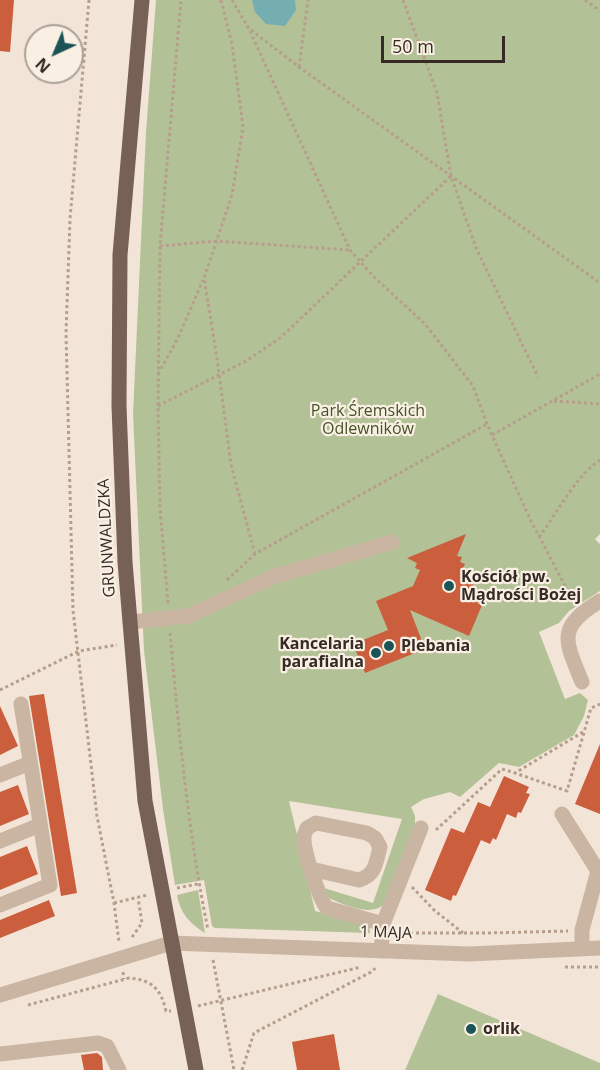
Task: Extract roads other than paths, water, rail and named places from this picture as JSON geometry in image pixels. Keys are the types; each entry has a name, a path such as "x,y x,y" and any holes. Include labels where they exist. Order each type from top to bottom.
{"main road":[{"name":"GRUNWALDZKA","path":"142,0 122,228 119,301 119,417 125,562 145,801 196,1070"}],"street":[{"path":"130,622 170,626 273,577 392,542"},
{"path":"582,682 567,643 571,624 580,613 600,601"},
{"path":"0,905 50,885 21,704"},
{"path":"0,775 30,763"},
{"path":"562,814 598,871 582,930 582,949"},
{"path":"311,869 359,880 367,878 373,872 380,847 375,838 367,833 316,823 307,828 303,838 311,869 322,902 327,908 382,928"},
{"path":"0,841 40,825"},
{"path":"381,951 382,928 426,832"},
{"name":"1 MAJA","path":"0,995 120,951 214,938 381,951 469,954 600,948"},
{"path":"0,1054 98,1043 107,1046 119,1070"}],"water":[{"path":"252,0 295,0 296,10 285,26 266,24 255,12"}],"place":[{"name":"Kościół pw. Mądrości Bożej","path":"449,586"},
{"name":"Plebania","path":"389,646"},
{"name":"Kancelaria parafialna","path":"376,653"},
{"name":"orlik","path":"471,1029"}],"park label":[{"name":"Park Śremskich Odlewników","path":"368,420"}]}
